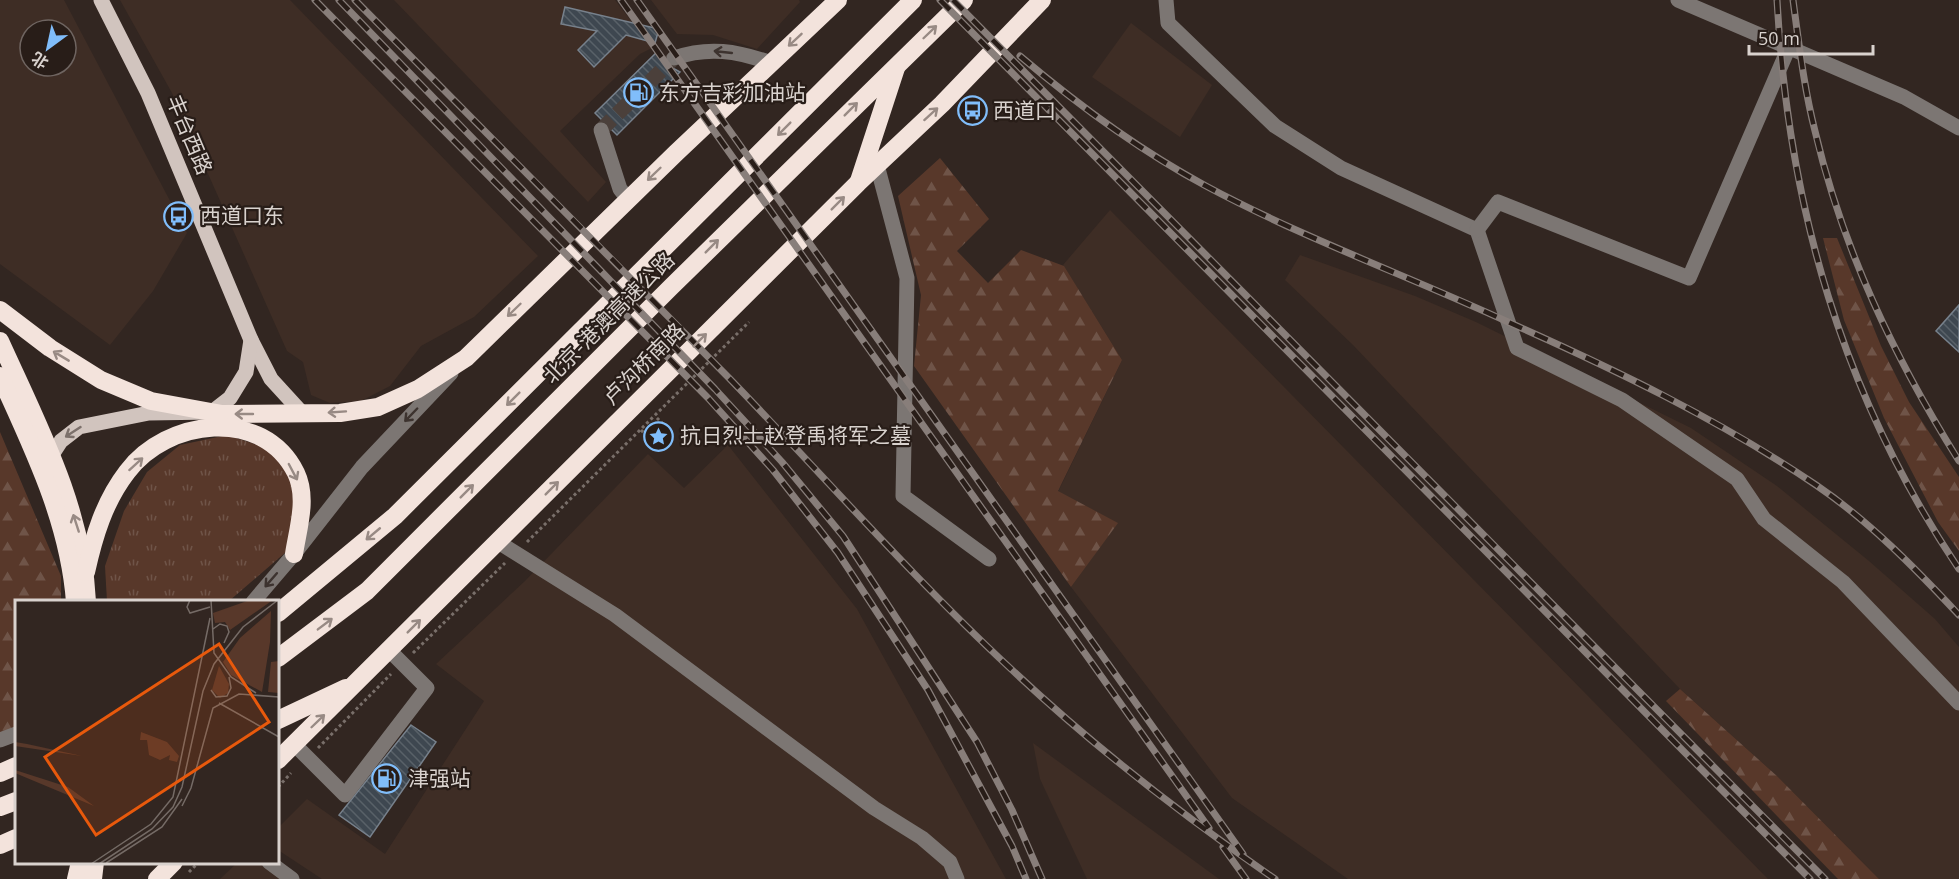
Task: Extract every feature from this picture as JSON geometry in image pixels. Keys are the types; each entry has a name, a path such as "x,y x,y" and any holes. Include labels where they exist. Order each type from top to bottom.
{"highway":[{"path":"0,310 50,348 101,380 152,401 212,412 340,413 378,407 418,389 466,358 628,199 838,0"},
{"name":"北京-港澳高速公路","path":"279,612 395,516 913,0"},
{"name":"北京-港澳高速公路","path":"279,657 367,591 964,0"},
{"name":"卢沟桥南路","path":"279,759 858,183 942,104 1042,0"},
{"path":"858,183 897,65"},
{"path":"0,341 47,463 72,562 75,600"},
{"path":"0,376 47,463 78,528 86,572 87,600"},
{"path":"86,572 96,529 128,471 153,448 179,433 203,427 231,428 260,436 277,448 296,473 303,499 294,554"},
{"path":"279,720 358,682"},
{"path":"0,773 15,766"},
{"path":"0,807 15,801"},
{"path":"0,845 15,838"},
{"path":"76,879 80,864"},
{"path":"93,879 95,864"},
{"path":"158,879 172,864"}],"main road":[{"name":"丰台西路","path":"100,0 148,93 251,340 271,379 303,414"},
{"path":"47,463 61,441 79,427 149,413 212,412 230,398 246,372 251,340"}],"street":[{"path":"1166,0 1168,23 1275,126 1341,168 1477,230 1517,348 1622,400 1737,479 1764,519 1843,582 1959,703"},
{"path":"1678,0 1904,97 1959,128"},
{"path":"1477,230 1498,202 1689,278 1789,47"},
{"path":"674,58 698,50 727,51 771,63"},
{"path":"601,130 620,189 628,199"},
{"path":"877,165 907,278 903,496 989,560"},
{"path":"255,600 294,554 362,466 466,358"},
{"path":"498,542 615,615 874,808 922,838 950,862 957,879"},
{"path":"294,744 345,795 427,688 390,651"},
{"path":"0,740 15,734"},
{"path":"272,864 292,879"}],"path":[{"path":"640,430 653,442 667,428 655,416"}],"shaded area":[{"path":"0,0 64,0 74,18 18,18 18,78 78,78 78,27 187,233 153,291 110,345 0,264"},
{"path":"120,0 290,0 538,256 474,317 421,346 390,386 361,401 330,403 311,395 303,362 287,351 172,93"},
{"path":"394,0 615,0 652,48 640,54 560,131 606,182 588,202"},
{"path":"651,0 799,0 800,2 757,49 713,35 677,34"},
{"path":"1131,23 1212,85 1180,137 1092,77"},
{"path":"1110,210 1768,879 1348,879 1232,798 1071,587 1117,523 1058,492 1122,360 1063,265"},
{"path":"1300,255 1415,296 1476,322 1691,428 1777,486 1869,561 1935,619 1959,647 1959,879 1879,879 1777,776 1680,689 1353,345 1285,280"},
{"path":"728,445 857,609 1006,879 322,879 279,851 279,827 307,799 385,854 484,701 436,664 525,581 648,454 684,488"},
{"path":"1033,743 1219,879 1087,879 1040,779"},
{"path":"236,864 278,864 301,879 220,879"}],"green space":[{"path":"940,158 989,219 957,251 988,283 1021,250 1064,266 1122,360 1058,491 1118,523 1071,587 914,366 921,295 898,196"},
{"path":"1823,238 1837,238 1881,346 1909,402 1959,477 1959,551 1938,522 1884,418 1844,320"},
{"path":"0,432 61,576 61,600 15,600 15,740 0,746"},
{"path":"227,435 267,448 286,467 296,495 286,552 230,600 107,600 105,566 124,511 147,472 180,445"},
{"path":"1680,689 1777,776 1879,879 1838,879 1666,701"}],"building":[{"path":"565,7 659,29 655,43 626,35 594,67 578,50 597,31 561,24"},
{"name":"东方吉彩加油站","path":"659,50 667,65 680,72 617,135 595,113"},
{"path":"1959,305 1959,352 1936,331"},
{"name":"津强站","path":"411,725 436,742 370,837 339,815"}],"tunnel":[{"path":"601,130 674,58"}],"railway":[{"path":"315,0 708,398 773,470 838,553 928,690 1012,846 1026,879"},
{"path":"339,0 715,389 782,462 843,536 977,742 1012,810 1042,879"},
{"path":"355,0 729,378 973,633 1041,697 1105,752 1206,830 1275,879"},
{"path":"621,0 1209,828"},
{"path":"637,0 1243,854"},
{"path":"940,0 1810,879"},
{"path":"953,0 1825,879"},
{"path":"1777,0 1783,77 1794,152 1809,226 1829,298 1853,368 1883,437 1918,504 1959,569"},
{"path":"1793,0 1811,115 1840,218 1873,302 1892,342 1959,461"},
{"path":"1020,56 1110,126 1206,186 1280,223 1587,358 1704,417 1780,461 1855,514 1959,615"},
{"path":"1223,847 1246,879"}],"place":[{"name":"东方吉彩加油站","path":"638,93"},
{"name":"西道口","path":"972,111"},
{"name":"西道口东","path":"179,216"},
{"name":"抗日烈士赵登禹将军之墓","path":"659,436"},
{"name":"津强站","path":"387,779"}]}
